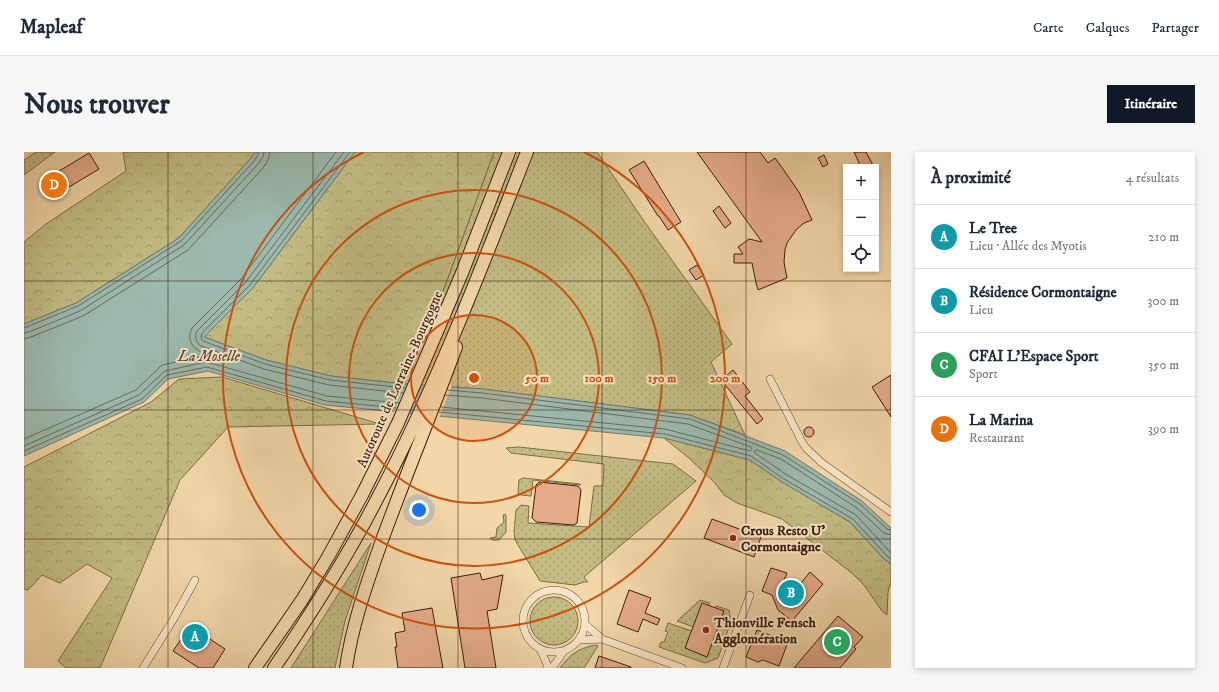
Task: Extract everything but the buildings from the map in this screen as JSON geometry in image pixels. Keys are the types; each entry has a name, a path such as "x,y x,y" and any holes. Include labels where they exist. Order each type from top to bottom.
{"highway":[{"name":"Autoroute de Lorraine-Bourgogne","path":"255,668 302,600 328,557 362,495 398,423 462,273 509,152"},
{"path":"346,668 355,624 370,574 420,425 467,318 471,292 527,152"},
{"path":"274,668 318,602 420,425"}],"street":[{"path":"770,379 806,448 822,463 891,512"},
{"path":"143,668 196,580"},
{"path":"549,590 558,590 568,592 576,598 581,604 584,612 586,625 580,640 573,647 554,653 540,649 530,641 525,633 523,624 527,606 532,598 549,590"},
{"path":"723,668 750,595"},
{"path":"586,625 602,639 682,668"},
{"path":"580,640 602,639"},
{"path":"540,649 547,664 547,668"},
{"path":"552,668 564,651"}],"green space":[{"path":"36,152 55,152 24,175 24,160"},
{"path":"123,152 256,152 179,238 76,303 24,324 24,242 46,224 126,171"},
{"path":"355,152 494,152 445,286 404,384 331,376 266,360 204,337 252,289"},
{"path":"494,152 597,152 646,224 732,344 711,362 745,435 690,415 483,389 404,384 445,286"},
{"path":"222,377 380,424 228,427 180,480 100,668 66,668 58,661 112,578 87,564 60,583 42,575 28,590 24,589 24,467 151,402 179,379"},
{"path":"664,438 750,460 782,482 850,522 884,559 891,564 891,585 888,592 887,615 882,611 864,585 853,574 782,519 737,503 724,495 715,483 689,458"},
{"path":"519,447 673,464 696,481 584,577 588,582 575,585 540,581 515,540 514,532 516,510 521,505 529,506 528,523 589,527 594,486 603,486 604,464 511,453 506,448"},
{"path":"523,478 581,485 533,480 531,496 521,495 518,493 519,480"},
{"path":"505,514 506,532 499,540 492,540 490,538 496,537 497,528 504,522 503,515"},
{"path":"371,543 345,621 335,668 291,668"},
{"path":"554,597 563,599 571,604 576,612 578,621 576,630 571,638 563,643 554,645 545,643 537,638 532,630 530,621 532,612 537,604 545,599"},
{"path":"700,600 710,603 694,627 677,621"},
{"path":"716,606 729,610 732,619 718,658 705,663 659,647 661,642 664,642 668,632 665,631 668,623 692,631 686,648 707,656"},
{"path":"595,645 598,646 584,668 560,668 567,659 575,653 584,648"}],"water":[{"name":"La Moselle","path":"255,152 355,152 252,289 204,337 266,360 331,376 404,384 483,389 690,415 785,451 862,501 891,528 891,564 884,559 850,522 782,482 750,460 664,438 325,405 208,371 168,379 144,402 24,456 24,324 76,303 179,238"}],"pier":[{"path":"408,382 423,383 409,415 393,413"},
{"path":"426,383 452,385 439,418 412,415"}],"place":[{"name":"La Marina","path":"54,185"},
{"name":"Crous Resto U' Cormontaigne","path":"733,538"},
{"name":"Résidence Cormontaigne","path":"791,593"},
{"name":"Thionville Fensch Agglomération","path":"706,630"},
{"name":"Le Tree","path":"195,637"},
{"name":"CFAI L'Espace Sport","path":"837,642"}]}
